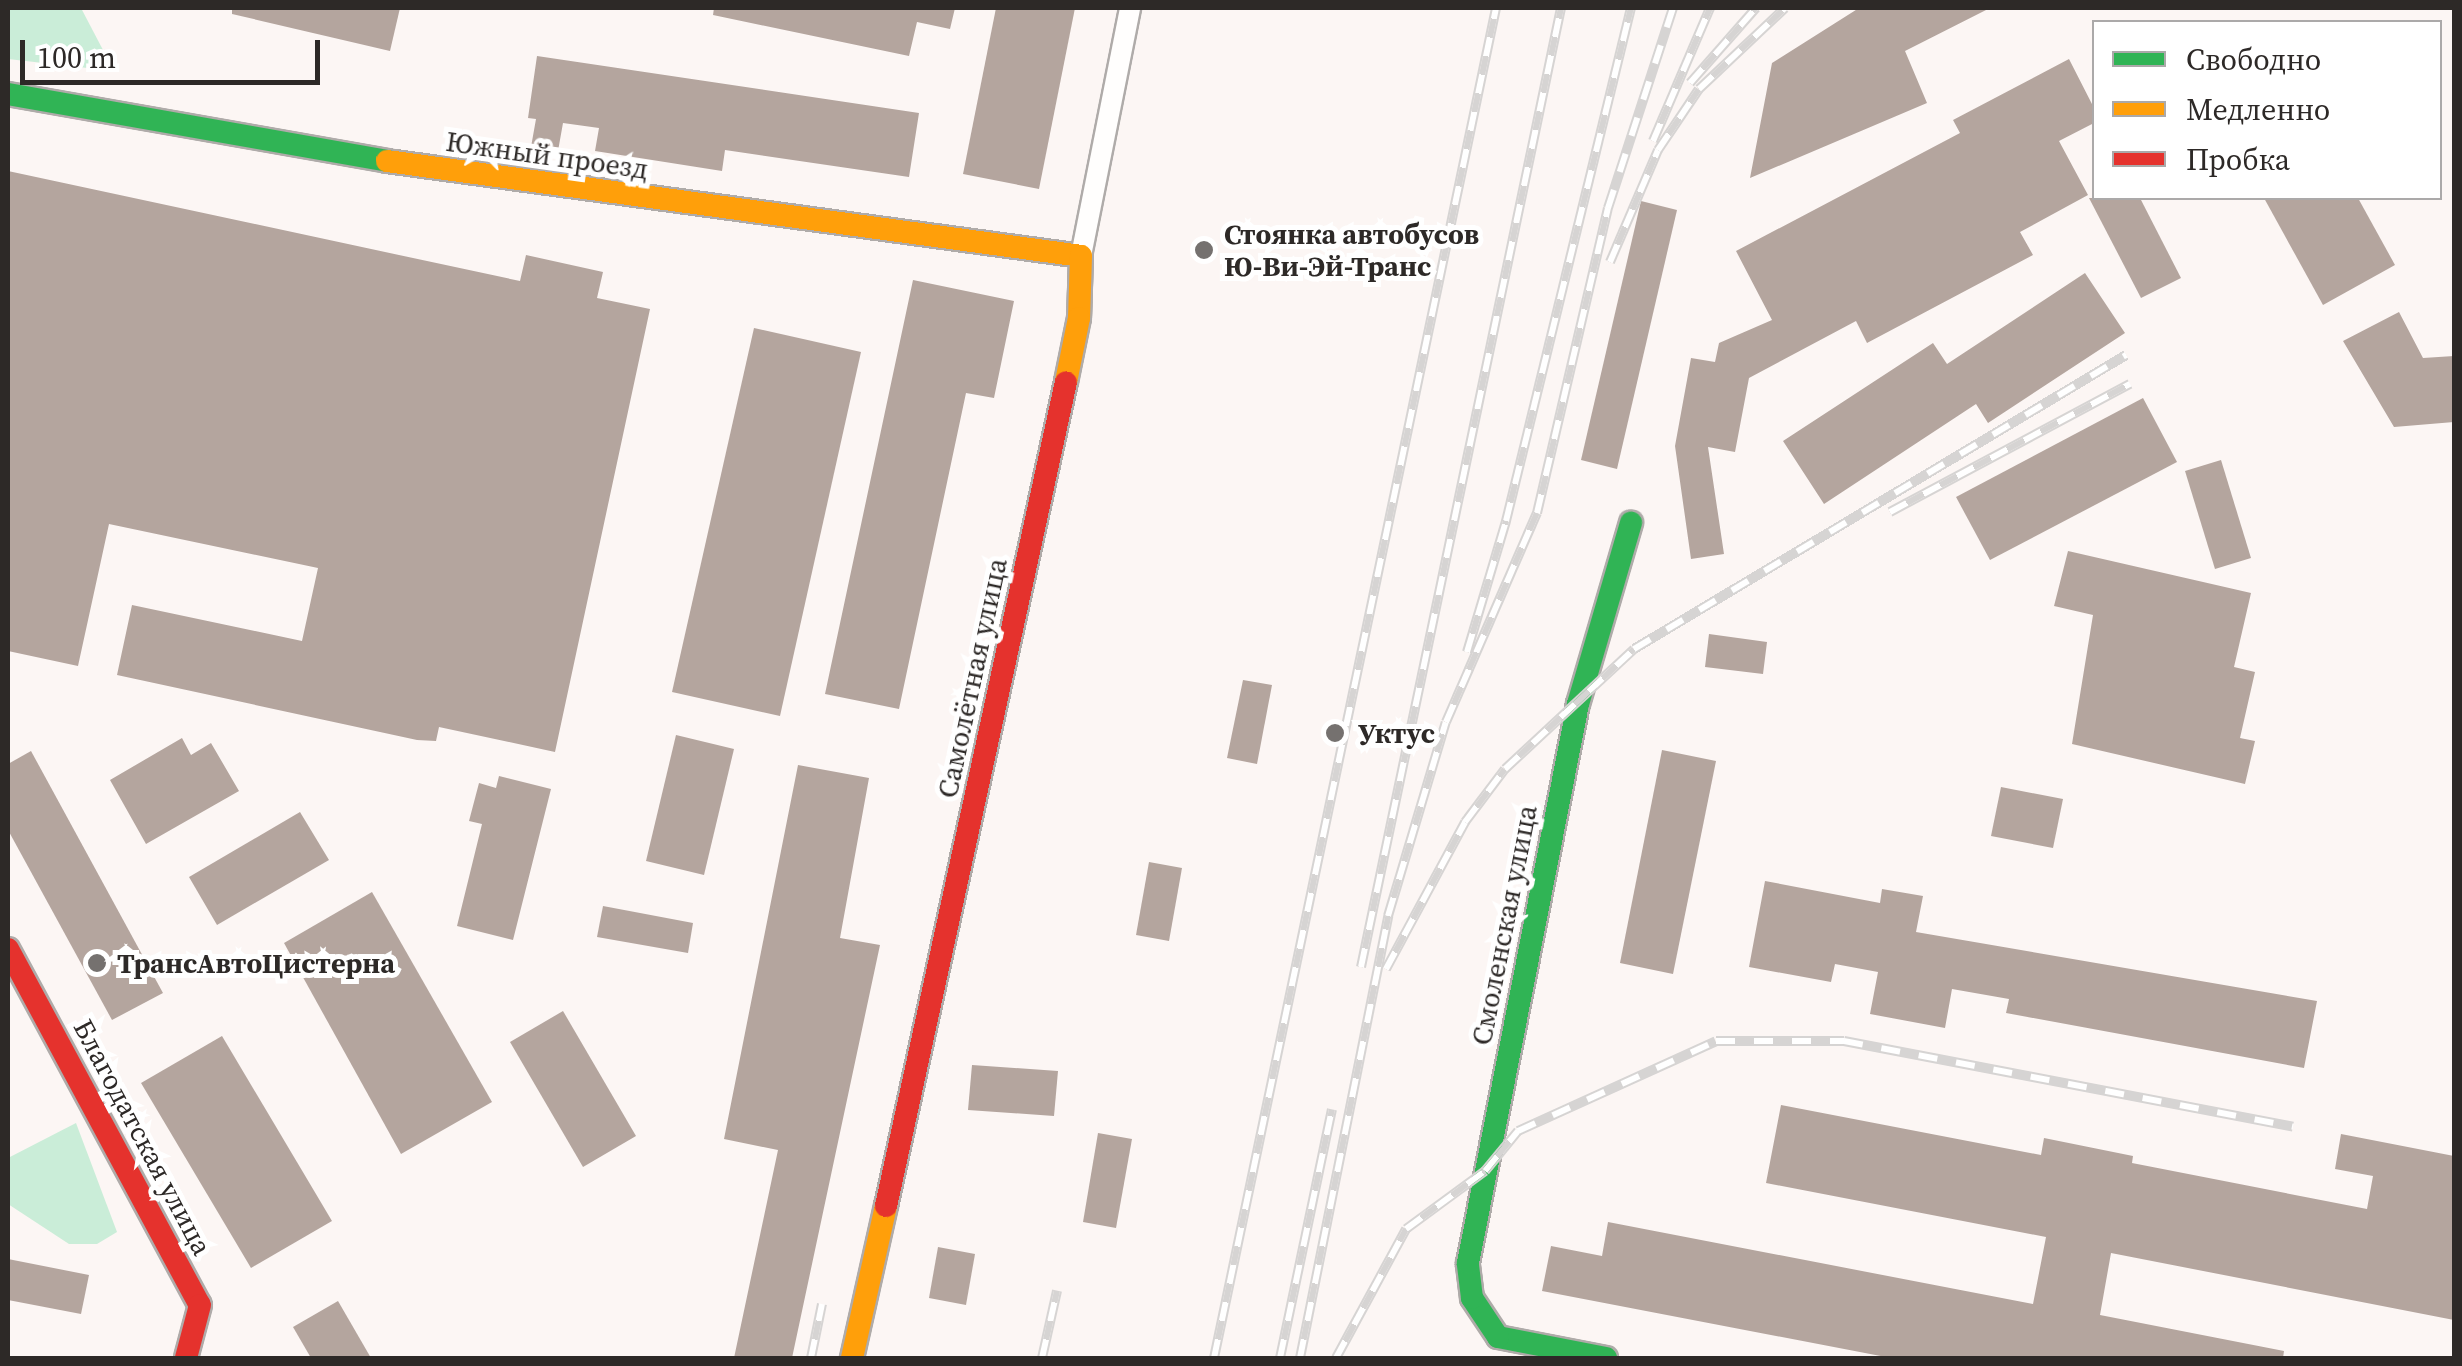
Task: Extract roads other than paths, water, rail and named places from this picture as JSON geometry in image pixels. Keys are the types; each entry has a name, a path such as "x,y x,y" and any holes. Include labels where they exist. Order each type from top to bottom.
{"main road":[{"name":"Южный проезд","path":"8,94 466,175 1081,256"},
{"name":"Самолётная улица","path":"852,1358 1049,468 1079,318 1081,256"},
{"name":"Смоленская улица","path":"1606,1358 1498,1337 1472,1298 1471,1234 1578,704 1631,523"},
{"name":"Благодатская улица","path":"8,949 200,1305 186,1358"}],"street":[{"name":"Самолётная улица","path":"1081,256 1130,8"}],"railway":[{"path":"1214,1358 1496,8"},
{"path":"1361,967 1561,8"},
{"path":"1467,652 1506,521 1631,8"},
{"path":"1300,1358 1388,916 1446,722 1537,513 1608,208 1673,8"},
{"path":"1653,141 1710,8"},
{"path":"1690,83 1756,8"},
{"path":"1610,262 1658,150 1699,89 1785,8"},
{"path":"1386,969 1465,822 1505,769 1634,649 2126,355"},
{"path":"1890,512 2130,384"},
{"path":"1336,1358 1406,1229 1485,1171 1518,1131 1716,1041 1844,1041 2293,1127"},
{"path":"1280,1358 1332,1109"},
{"path":"1042,1358 1057,1291"},
{"path":"811,1358 822,1304"}],"place":[{"name":"Стоянка автобусов Ю-Ви-Эй-Транс","path":"1204,250"},
{"name":"Уктус","path":"1335,733"},
{"name":"ТрансАвтоЦистерна","path":"97,963"}]}
